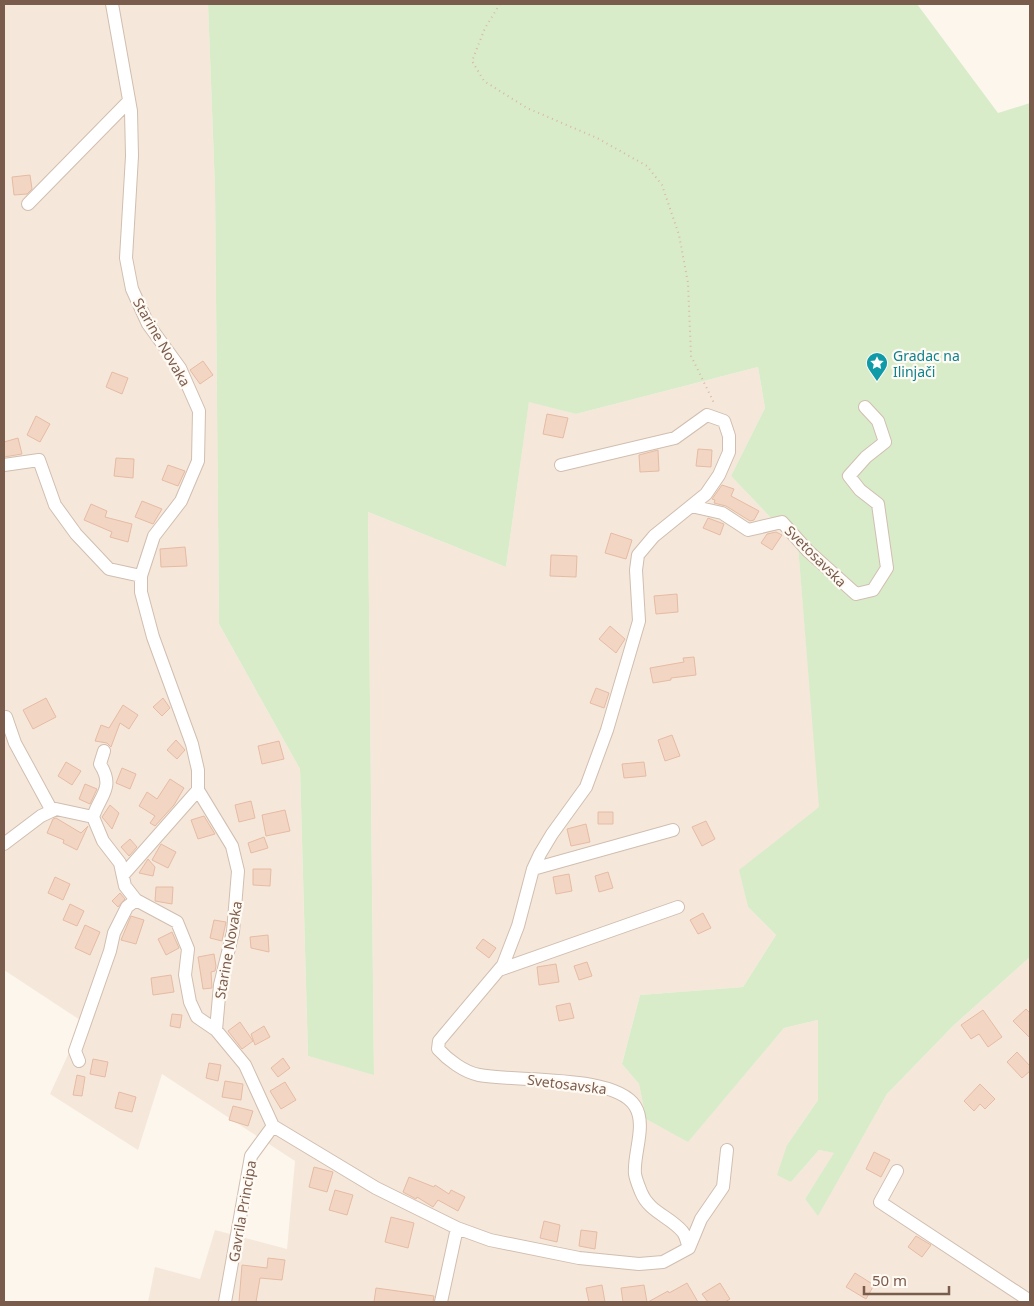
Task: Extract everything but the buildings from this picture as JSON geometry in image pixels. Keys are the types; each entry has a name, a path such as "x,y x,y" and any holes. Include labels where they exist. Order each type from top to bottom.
{"street":[{"name":"Starine Novaka","path":"112,4 129,101 132,156 126,258 132,290 148,324 180,368 199,411 200,437 198,461 182,501 154,536 141,576 141,592 152,637 192,744 198,770 198,790 232,846 238,871 233,932 220,985 216,1030"},
{"path":"28,204 129,101"},
{"name":"Svetosavska","path":"691,506 722,514 748,530 782,522 808,551 856,594 874,590 887,568 878,504 860,490 849,476 866,457 885,442 878,421 865,407"},
{"path":"561,465 675,438 707,414 724,421"},
{"name":"Svetosavska","path":"689,1248 683,1232 658,1215 641,1194 635,1174 639,1130 637,1109 628,1096 609,1088 574,1083 478,1075 456,1064 438,1049 439,1041 503,965 518,926 533,869 552,834 586,787 598,759 638,621 636,570 638,555 654,536 706,494 719,475 729,452 729,436 724,421"},
{"path":"4,465 40,460 54,506 76,534 109,569 141,576"},
{"path":"6,717 15,744 52,811"},
{"path":"92,817 104,795 107,785 108,776 100,764 104,751"},
{"path":"123,875 198,790"},
{"path":"4,844 56,809 92,817"},
{"path":"92,817 103,841 120,863 125,886 136,900 155,908 177,922 188,949 185,975 190,1002 197,1017 216,1030 245,1066 272,1126 376,1188 457,1228 490,1240 580,1258 639,1264 663,1262 689,1248 701,1219 723,1187 727,1150"},
{"path":"533,869 673,830"},
{"path":"79,1061 76,1051 110,951 114,933 126,907 136,900"},
{"path":"499,970 678,907"},
{"name":"Gavrila Principa","path":"225,1302 251,1156 272,1126"},
{"path":"897,1172 880,1202 1030,1301"},
{"path":"441,1302 457,1228"}],"path":[{"path":"500,4 485,28 472,61 484,81 527,108 597,138 647,166 662,185 679,235 688,282 691,356 724,421"}],"shaded area":[{"path":"4,4 208,4 215,189 219,624 300,769 308,1056 374,1074 368,512 506,567 529,401 576,414 758,367 765,408 731,476 798,546 820,807 740,870 748,907 776,935 743,987 640,995 622,1064 639,1084 646,1119 688,1141 784,1028 818,1020 818,1100 787,1145 791,1182 819,1150 835,1153 805,1199 818,1215 887,1094 954,1025 1030,957 1030,1302 148,1302 155,1267 200,1279 215,1230 287,1249 295,1161 162,1074 138,1150 50,1094 83,1022 4,970"}],"green space":[{"path":"208,4 917,4 998,113 1030,103 1030,957 954,1025 887,1094 818,1216 805,1199 834,1153 819,1150 791,1182 777,1175 787,1145 818,1100 818,1020 784,1028 688,1142 646,1119 639,1084 622,1064 640,995 743,987 776,935 748,907 739,870 819,807 798,546 731,476 765,408 758,367 576,414 529,402 506,567 368,512 374,1075 308,1056 300,769 219,624 215,189"}],"place":[{"name":"Gradac na Ilinjači","path":"877,382"}]}
